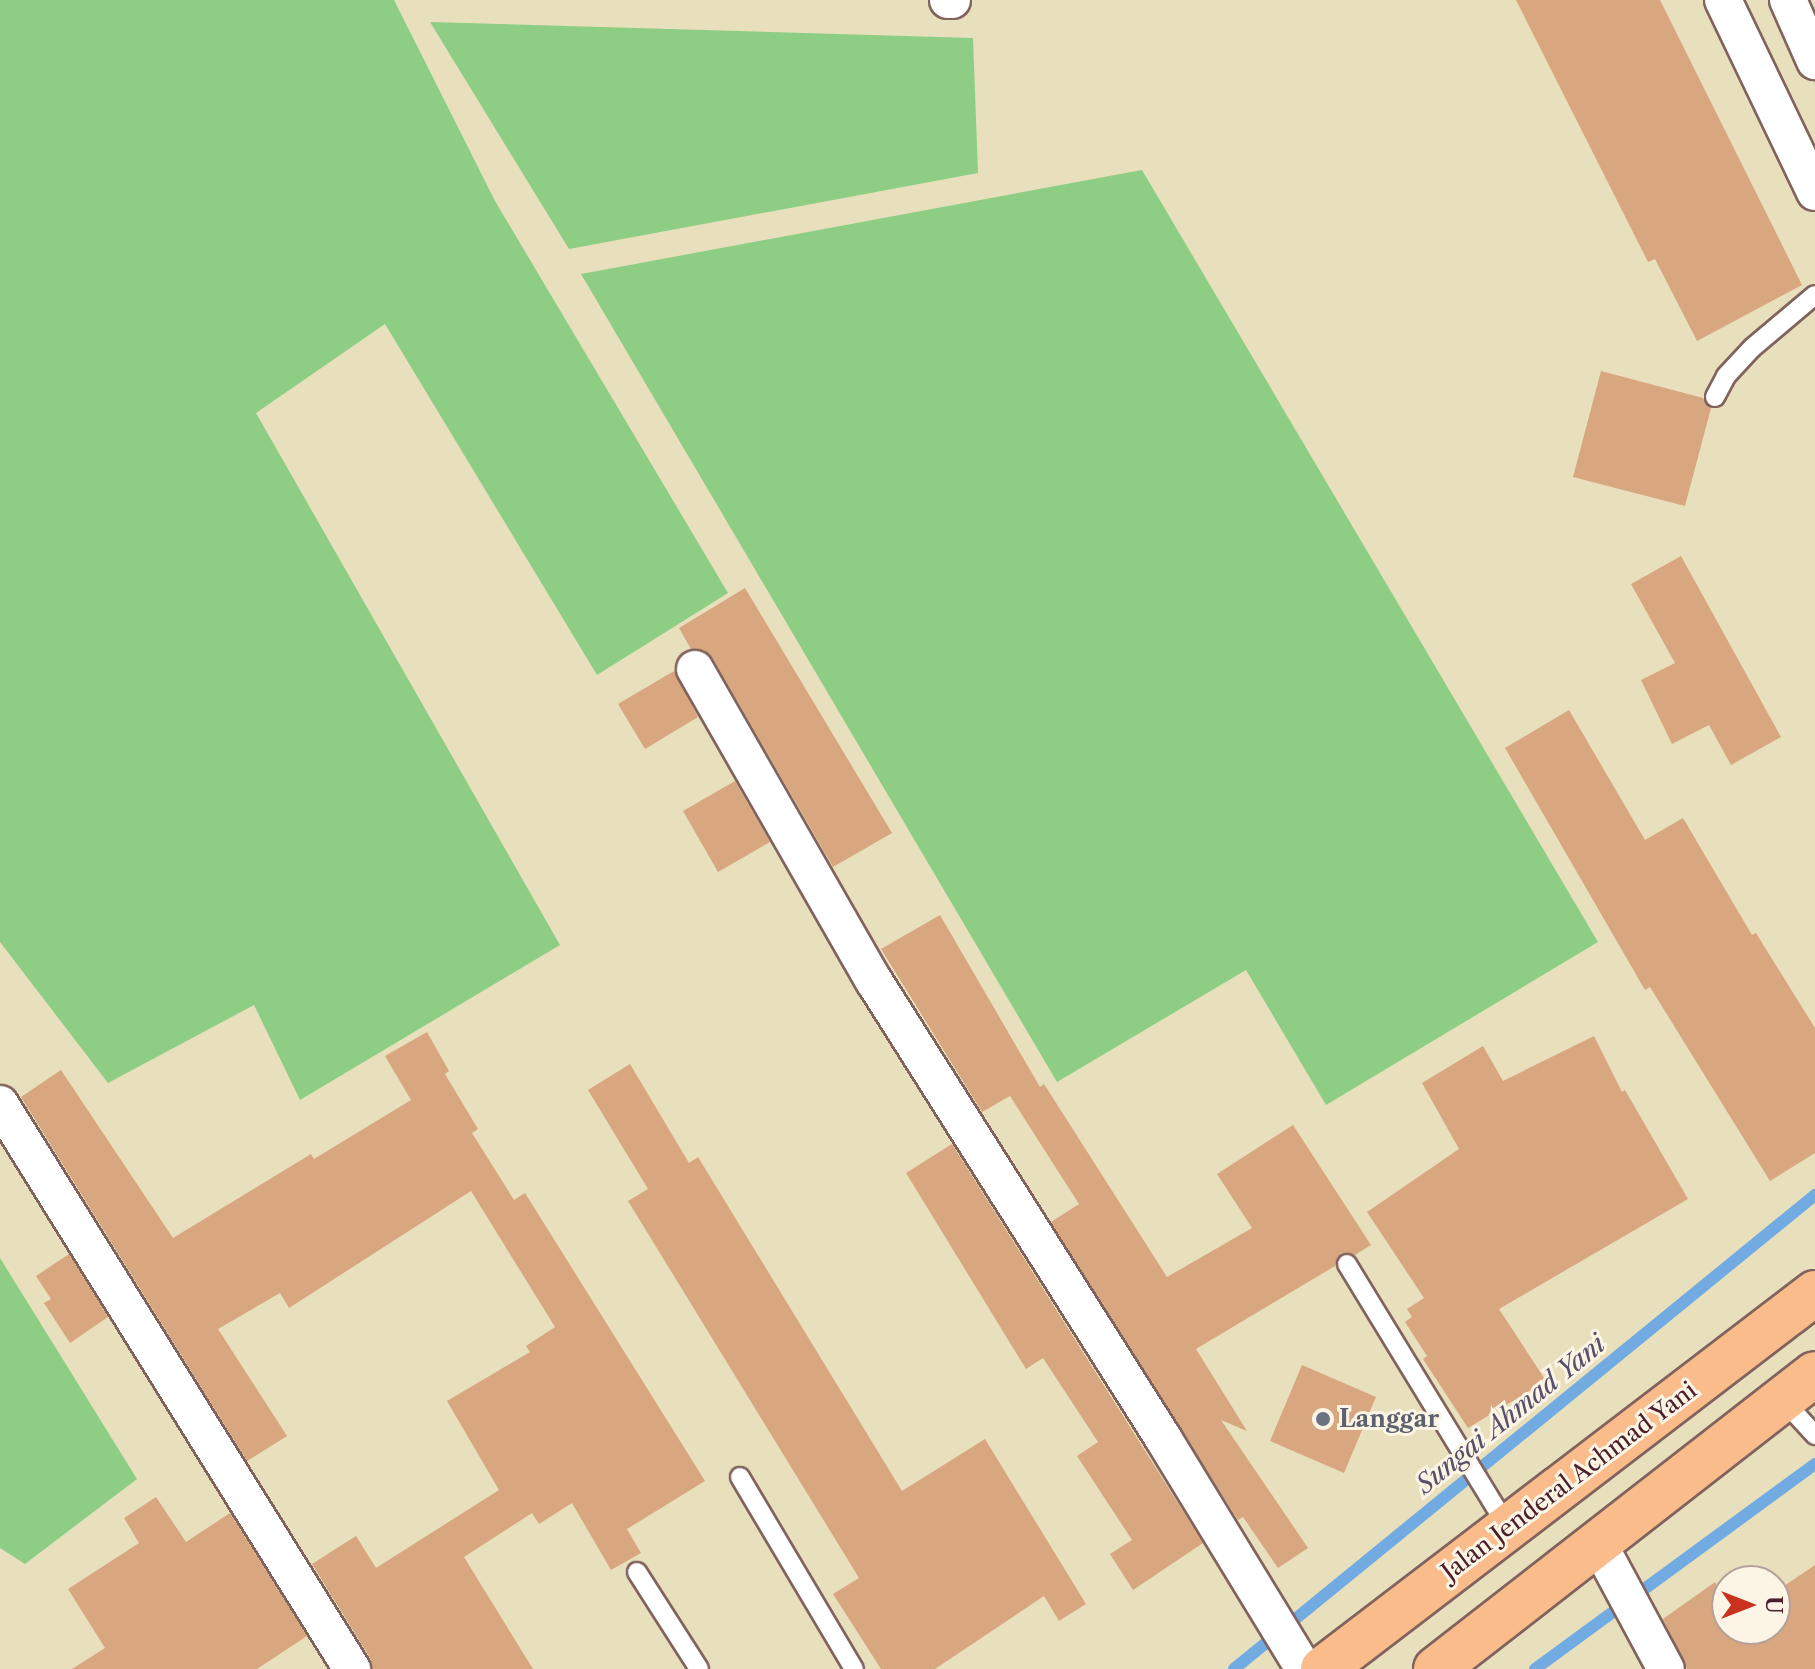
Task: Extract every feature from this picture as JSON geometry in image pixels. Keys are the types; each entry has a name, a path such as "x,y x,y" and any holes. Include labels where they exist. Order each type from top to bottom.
{"highway":[{"name":"Jalan Jenderal Achmad Yani","path":"1323,1669 1815,1293"},
{"path":"1436,1669 1798,1387"}],"street":[{"path":"1723,0 1815,192"},
{"path":"1788,0 1815,61"},
{"path":"695,669 874,981 1155,1425 1304,1669"},
{"path":"0,1104 352,1669"},
{"path":"1597,1541 1666,1669"}],"lane":[{"path":"1715,397 1726,376 1752,348 1815,295"},
{"path":"1347,1264 1508,1528"},
{"path":"1798,1387 1815,1435"},
{"path":"740,1477 854,1669"},
{"path":"637,1572 699,1669"}],"green space":[{"path":"0,0 394,0 495,201 728,593 597,675 385,324 256,413 560,945 300,1100 254,1005 108,1083 0,942"},
{"path":"430,22 973,38 978,173 569,249"},
{"path":"1142,170 1598,942 1326,1105 1246,970 1057,1082 581,274"},
{"path":"0,1258 137,1479 25,1564 0,1548"}],"building":[{"path":"1516,0 1660,0 1802,285 1697,341 1655,259 1648,262"},
{"path":"1601,371 1703,398 1711,408 1685,506 1573,477"},
{"path":"1681,556 1781,737 1731,765 1709,725 1672,744 1641,680 1675,663 1631,584"},
{"path":"745,588 892,833 833,867 713,659 705,651 691,649 679,628"},
{"path":"674,671 698,717 645,749 618,704"},
{"path":"1569,710 1645,840 1683,818 1752,935 1756,933 1815,1028 1815,1153 1770,1181 1650,987 1645,990 1505,748"},
{"path":"735,781 770,842 718,872 683,811"},
{"path":"940,915 1040,1087 1044,1084 1167,1277 1252,1228 1217,1174 1293,1125 1371,1245 1355,1255 1341,1253 1335,1266 1196,1349 1247,1431 1221,1420 1308,1548 1278,1568 1243,1517 1238,1520 1051,1222 1079,1204 1010,1096 982,1112 881,949"},
{"path":"427,1032 449,1071 445,1074 478,1129 472,1133 514,1200 525,1193 705,1481 627,1529 641,1553 611,1570 572,1503 539,1524 532,1513 464,1557 533,1669 373,1669 370,1658 312,1564 356,1536 376,1568 499,1490 447,1401 530,1352 526,1346 555,1327 471,1191 289,1308 280,1293 218,1329 287,1436 247,1461 21,1097 61,1070 173,1238 311,1154 314,1159 411,1100 385,1056"},
{"path":"1594,1036 1622,1092 1625,1090 1688,1199 1499,1309 1546,1381 1468,1428 1423,1359 1427,1356 1405,1322 1412,1317 1407,1309 1424,1298 1367,1212 1459,1149 1422,1083 1483,1046 1503,1081"},
{"path":"630,1064 689,1163 698,1157 902,1491 985,1439 1086,1604 1059,1621 1044,1596 935,1669 881,1669 833,1594 859,1578 628,1201 648,1189 588,1090"},
{"path":"952,1144 1203,1543 1133,1590 1110,1554 1132,1540 1077,1456 1098,1442 1043,1358 1026,1369 906,1173"},
{"path":"69,1254 108,1317 70,1343 44,1303 51,1299 36,1276"},
{"name":"Langgar","path":"1302,1365 1376,1397 1344,1473 1270,1441"},
{"path":"156,1497 186,1542 230,1513 307,1636 257,1669 72,1669 105,1648 68,1589 139,1543 124,1518"},
{"path":"1815,1565 1815,1669 1687,1669 1663,1619 1711,1585 1711,1645 1791,1645 1791,1581"}],"waterway":[{"name":"Sungai Ahmad Yani","path":"1234,1669 1815,1195"},
{"name":"Sungai Ahmad Yani","path":"1535,1669 1815,1464"}],"place":[{"name":"Langgar","path":"1323,1419"}]}
